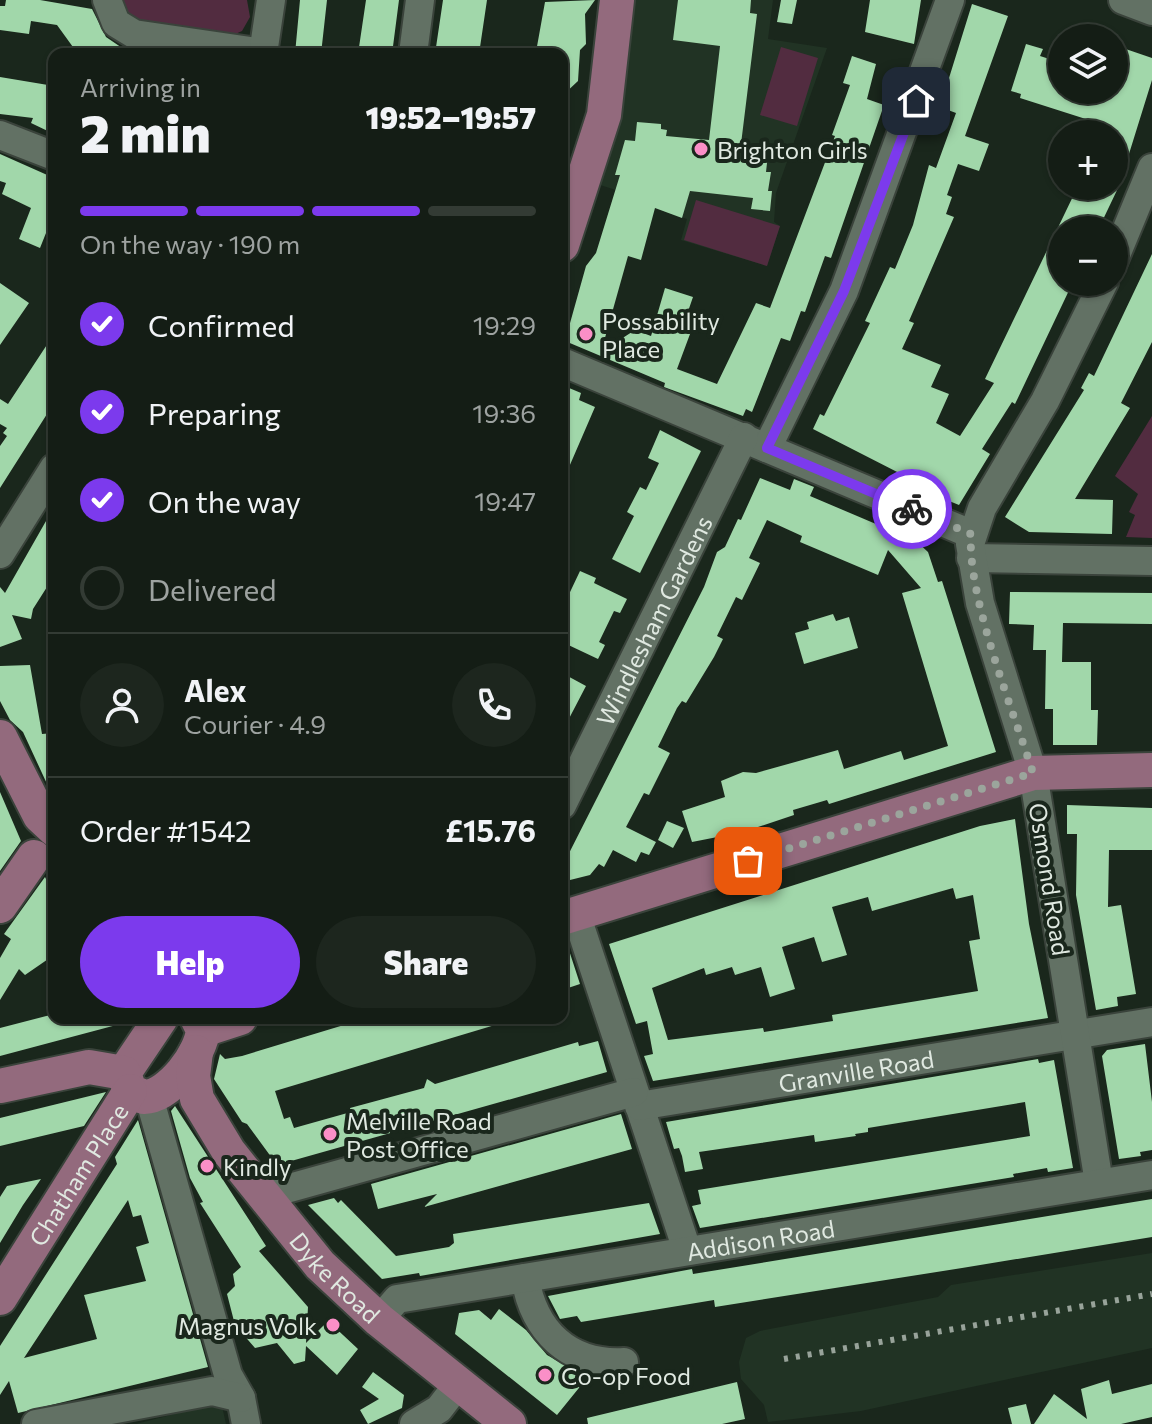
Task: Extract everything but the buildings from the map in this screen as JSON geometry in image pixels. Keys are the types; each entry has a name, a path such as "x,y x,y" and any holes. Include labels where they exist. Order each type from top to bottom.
{"main road":[{"path":"568,226 604,115 617,0"},
{"path":"0,737 47,822 44,857 0,906"},
{"path":"569,916 1033,773 1152,770"},
{"path":"142,1088 158,1024"},
{"path":"142,1088 199,1033 224,1024"},
{"name":"Dyke Road","path":"199,1033 193,1076 197,1099 229,1152 320,1265 379,1320 509,1424"},
{"path":"0,1086 89,1067 142,1088 197,1099"},
{"name":"Chatham Place","path":"0,1298 142,1088"}],"street":[{"path":"107,0 116,23 134,34 224,48"},
{"path":"264,48 271,0"},
{"path":"414,48 420,0"},
{"name":"Windlesham Gardens","path":"568,794 756,442 844,291 950,0"},
{"path":"1123,0 1152,11"},
{"path":"0,135 48,154"},
{"path":"1128,226 1152,168"},
{"path":"971,546 1097,296"},
{"path":"568,364 756,442 971,546 1152,561"},
{"path":"0,554 48,478"},
{"name":"Osmond Road","path":"971,546 980,603 1033,773 1099,1183"},
{"path":"569,916 637,1099 687,1250"},
{"name":"Granville Road","path":"267,1198 286,1189 637,1099 1152,1022"},
{"path":"142,1088 228,1375 244,1411"},
{"name":"Addison Road","path":"379,1320 397,1299 1152,1175"},
{"path":"525,1278 529,1305 556,1340 599,1363 624,1362"},
{"path":"414,1424 439,1409 459,1383"},
{"path":"36,1424 212,1391 244,1411"}],"shaded area":[{"path":"119,0 247,0 250,17 242,31 231,36 135,21 128,18"},
{"name":"Brighton Girls","path":"634,0 773,0 768,39 827,48 776,193 774,222 780,226 767,266 681,240 687,219 663,211 664,205 600,185 620,112"},
{"path":"781,47 818,58 797,126 760,115"},
{"path":"696,200 780,226 767,266 684,240"},
{"path":"1152,416 1152,538 1126,537 1135,515 1129,512 1138,494 1115,476"},
{"path":"1152,1253 1152,1348 861,1411 768,1422 764,1405 741,1379 739,1362 746,1338 760,1331 938,1297 951,1285"},
{"path":"221,1402 226,1424 136,1424"}],"railway":[{"path":"784,1359 1152,1294"}],"way so far":[{"path":"748,861 1033,773 980,603 971,558 971,534 912,509"}],"place":[{"name":"Brighton Girls","path":"701,149"},
{"name":"Possability Place","path":"586,334"},
{"name":"Melville Road Post Office","path":"330,1134"},
{"name":"Kindly","path":"207,1166"},
{"name":"Magnus Volk","path":"333,1325"},
{"name":"Co-op Food","path":"545,1375"}],"route":[{"path":"912,509 767,448 844,291 916,101"}]}
